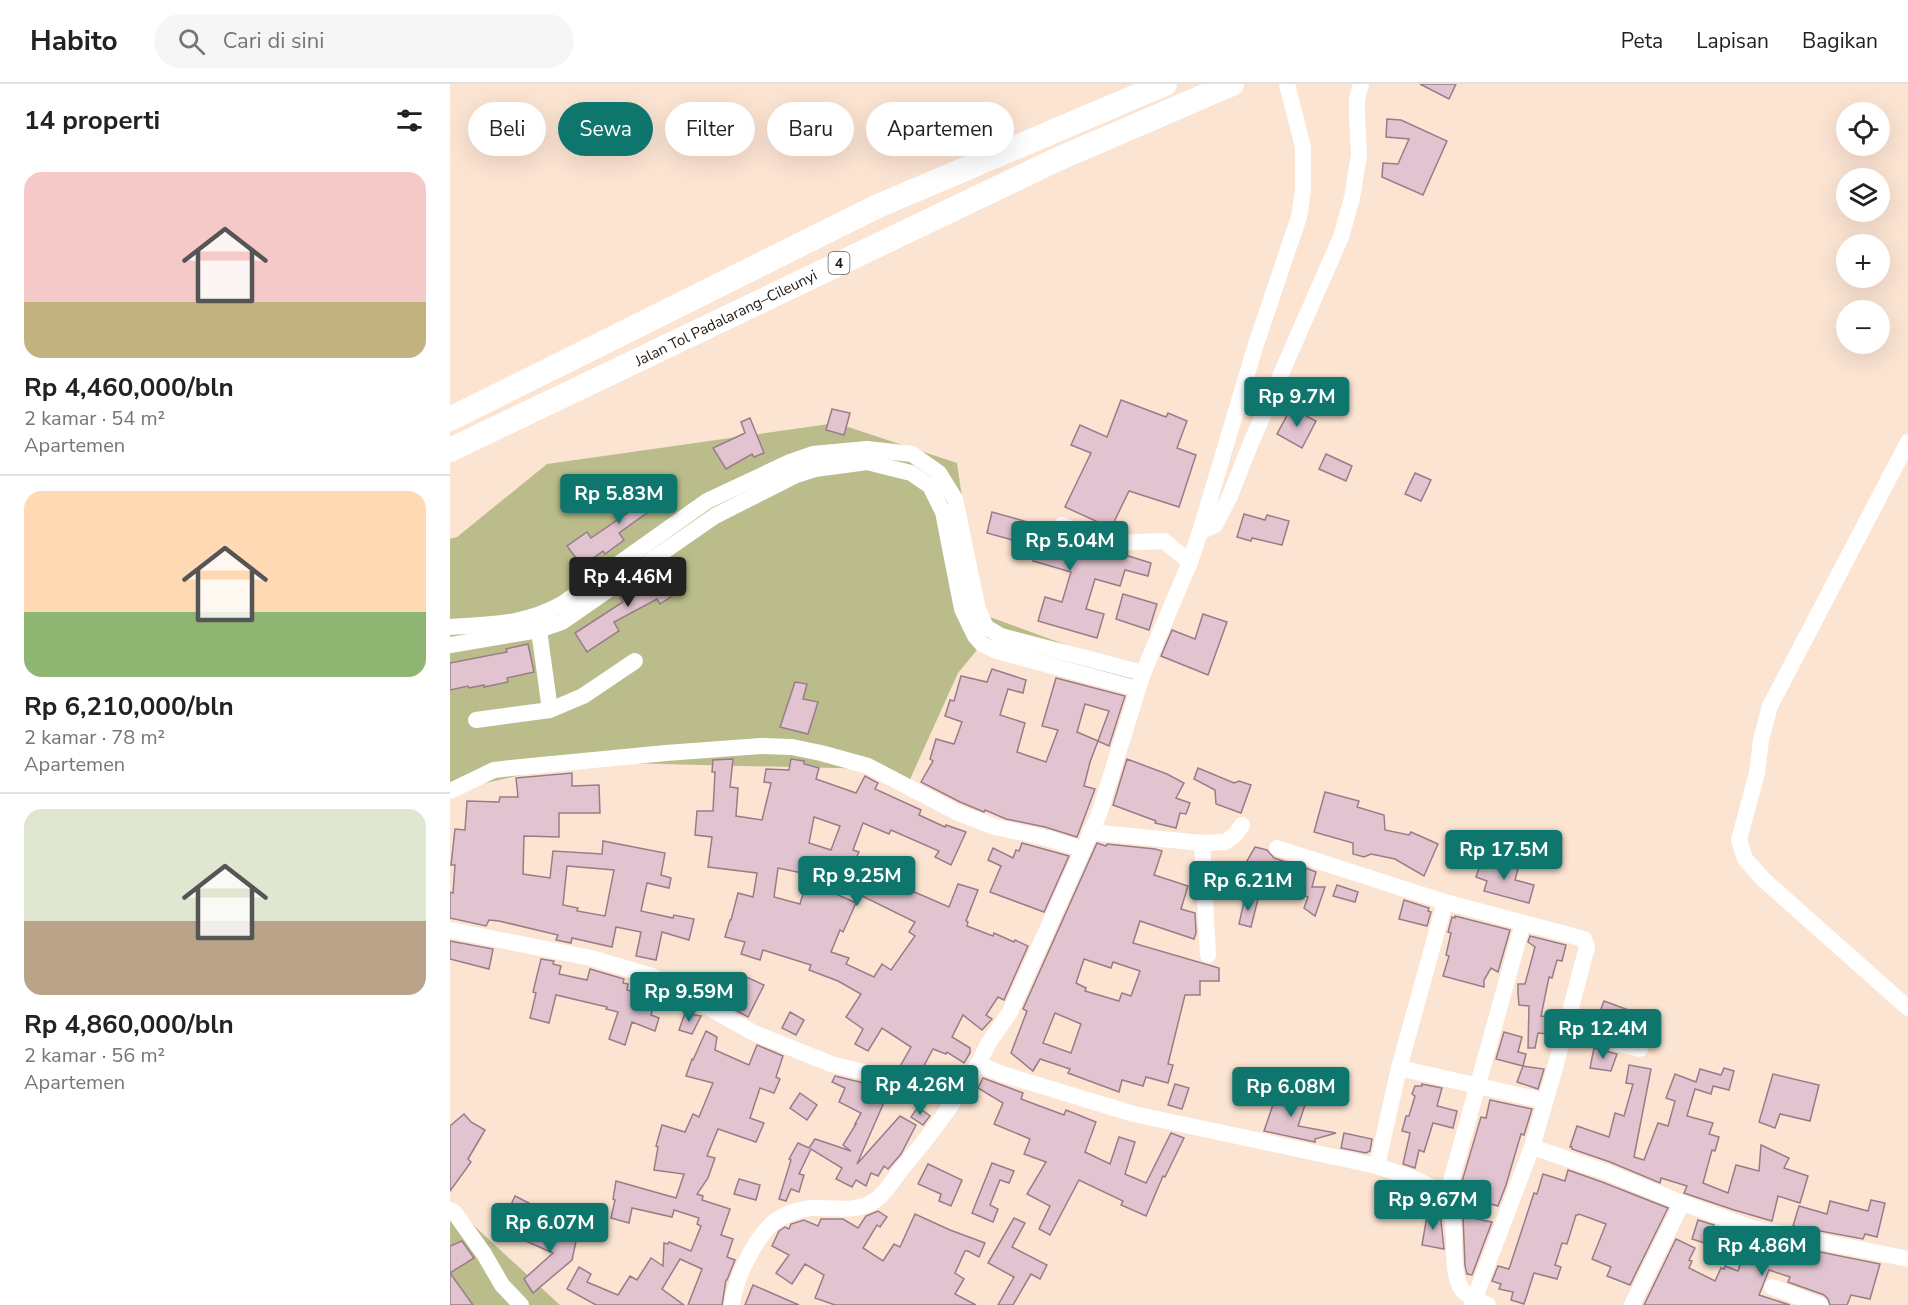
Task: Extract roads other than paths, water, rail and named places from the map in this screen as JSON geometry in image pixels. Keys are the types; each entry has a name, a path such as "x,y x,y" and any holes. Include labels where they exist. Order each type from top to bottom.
{"highway":[{"name":"4","path":"450,419 878,206 1165,84"},
{"name":"Jalan Tol Padalarang–Cileunyi","path":"450,450 1058,159 1232,84"}],"street":[{"path":"1200,532 1215,525 1230,496 1254,435 1341,237 1352,198 1359,155 1357,99 1361,84"},
{"path":"732,1305 733,1293 746,1263 774,1222 793,1211 863,1207 877,1200 930,1135 1010,1012 1099,814 1140,681 1190,562 1256,344 1299,217 1303,191 1303,147 1288,89"},
{"path":"1908,442 1770,706 1761,740 1757,773 1739,840 1745,860 1765,881 1908,1008"},
{"path":"450,627 520,621 549,611 707,501 790,462 813,454 867,449 912,454 939,473 955,499 978,610 986,627 999,644"},
{"path":"450,645 539,630 562,622 715,516 796,475 815,469 867,462 911,473 930,486 943,512 962,609 975,636 982,644 999,644 1140,681"},
{"path":"1062,525 1113,543 1164,541 1190,562"},
{"path":"539,630 550,710"},
{"path":"477,720 550,710 583,696 635,661"},
{"path":"450,791 494,770 687,751 761,746 792,747 868,766 965,816 995,827 1043,837 1082,849"},
{"path":"1090,832 1202,843 1225,842 1235,835 1242,825"},
{"path":"1202,843 1208,955"},
{"path":"978,1064 1002,1074 1134,1114 1377,1166 1433,1188 1446,1199 1452,1213 1455,1275 1462,1290 1479,1303 1532,1147 1587,947 1586,943 1584,939 1444,902 1277,848"},
{"path":"1377,1166 1399,1068 1444,902"},
{"path":"1446,1199 1523,923"},
{"path":"450,930 591,958 652,976 754,1033 831,1064 958,1095"},
{"path":"1565,1030 1640,1049"},
{"path":"1399,1068 1545,1101"},
{"path":"1532,1147 1606,1172 1752,1228 1908,1258"},
{"path":"1632,1305 1682,1203"},
{"path":"450,1210 454,1212 484,1254 502,1285 521,1305"},
{"path":"1772,1287 1820,1305"}]}
